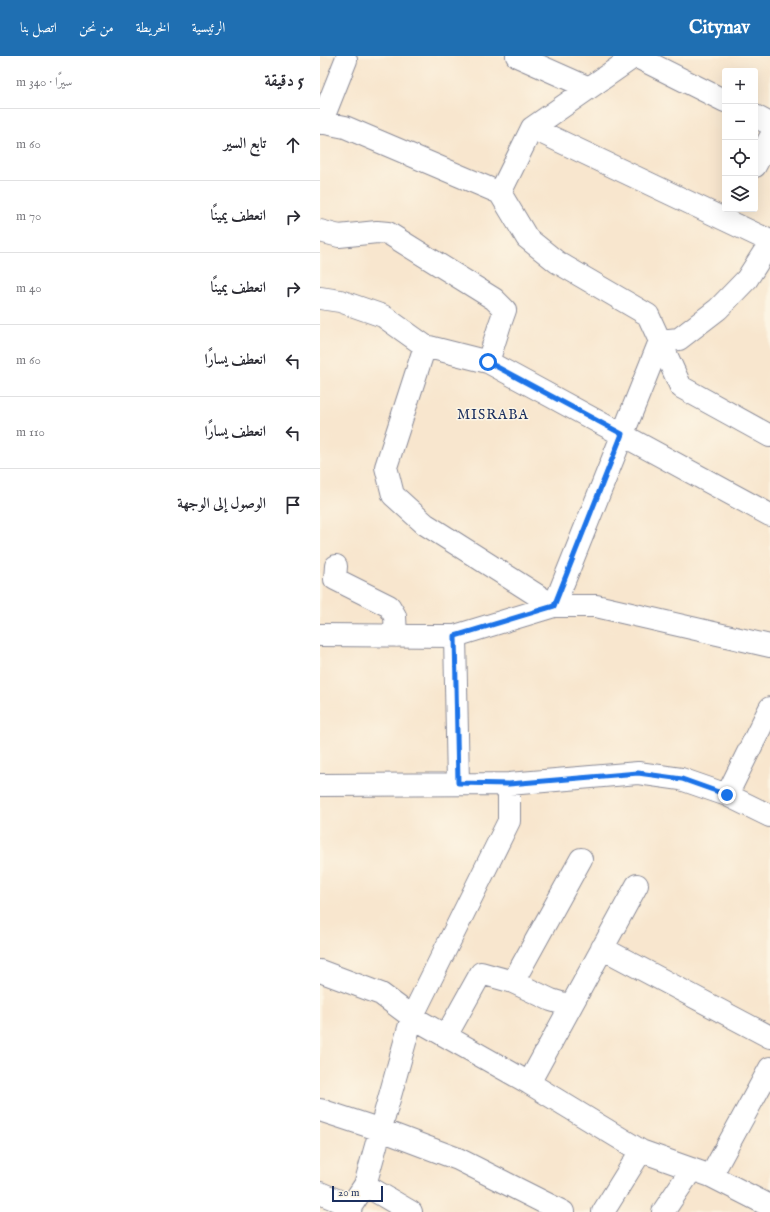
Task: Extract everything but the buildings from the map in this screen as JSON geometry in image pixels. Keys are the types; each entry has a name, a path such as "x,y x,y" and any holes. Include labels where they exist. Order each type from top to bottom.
{"street":[{"path":"517,56 589,88"},
{"path":"500,193 532,128 635,56 722,100"},
{"path":"346,60 321,122 345,127 500,193 528,238 557,262 648,316 682,387 770,436"},
{"path":"758,118 770,124"},
{"path":"532,128 729,215 770,242 747,279 718,309 679,339 660,341"},
{"path":"758,160 770,138"},
{"path":"320,231 339,236 378,232 388,234 494,299 505,310 488,362"},
{"path":"320,298 340,301 383,316 425,346 488,362 770,515"},
{"path":"554,606 660,341"},
{"path":"425,346 386,467 392,495 425,524 554,606"},
{"path":"336,566 335,579 389,606 395,616 396,636"},
{"path":"320,635 455,636 554,606 596,606 770,646"},
{"path":"455,636 458,783"},
{"path":"727,795 770,708"},
{"path":"320,785 458,783 509,784 638,773 682,779 727,795 770,816"},
{"path":"320,1193 350,1209 365,1185 412,1017 509,821 509,784"},
{"path":"513,982 581,859"},
{"path":"529,1083 637,886"},
{"path":"602,948 770,1037"},
{"path":"320,971 381,994 412,1017 529,1083 641,1151 702,1172 770,1206"},
{"path":"446,1036 481,973 513,982 550,1000 571,1006"},
{"path":"663,1212 702,1172 770,1068"},
{"path":"320,1110 381,1130 458,1159 563,1212"},
{"path":"603,1212 641,1151"},
{"path":"365,1185 411,1212"}],"district":[{"name":"MISRABA","path":"493,414"}],"route":[{"path":"488,362 622,434 554,606 455,636 458,783 509,784 638,773 682,779 727,795"}]}
